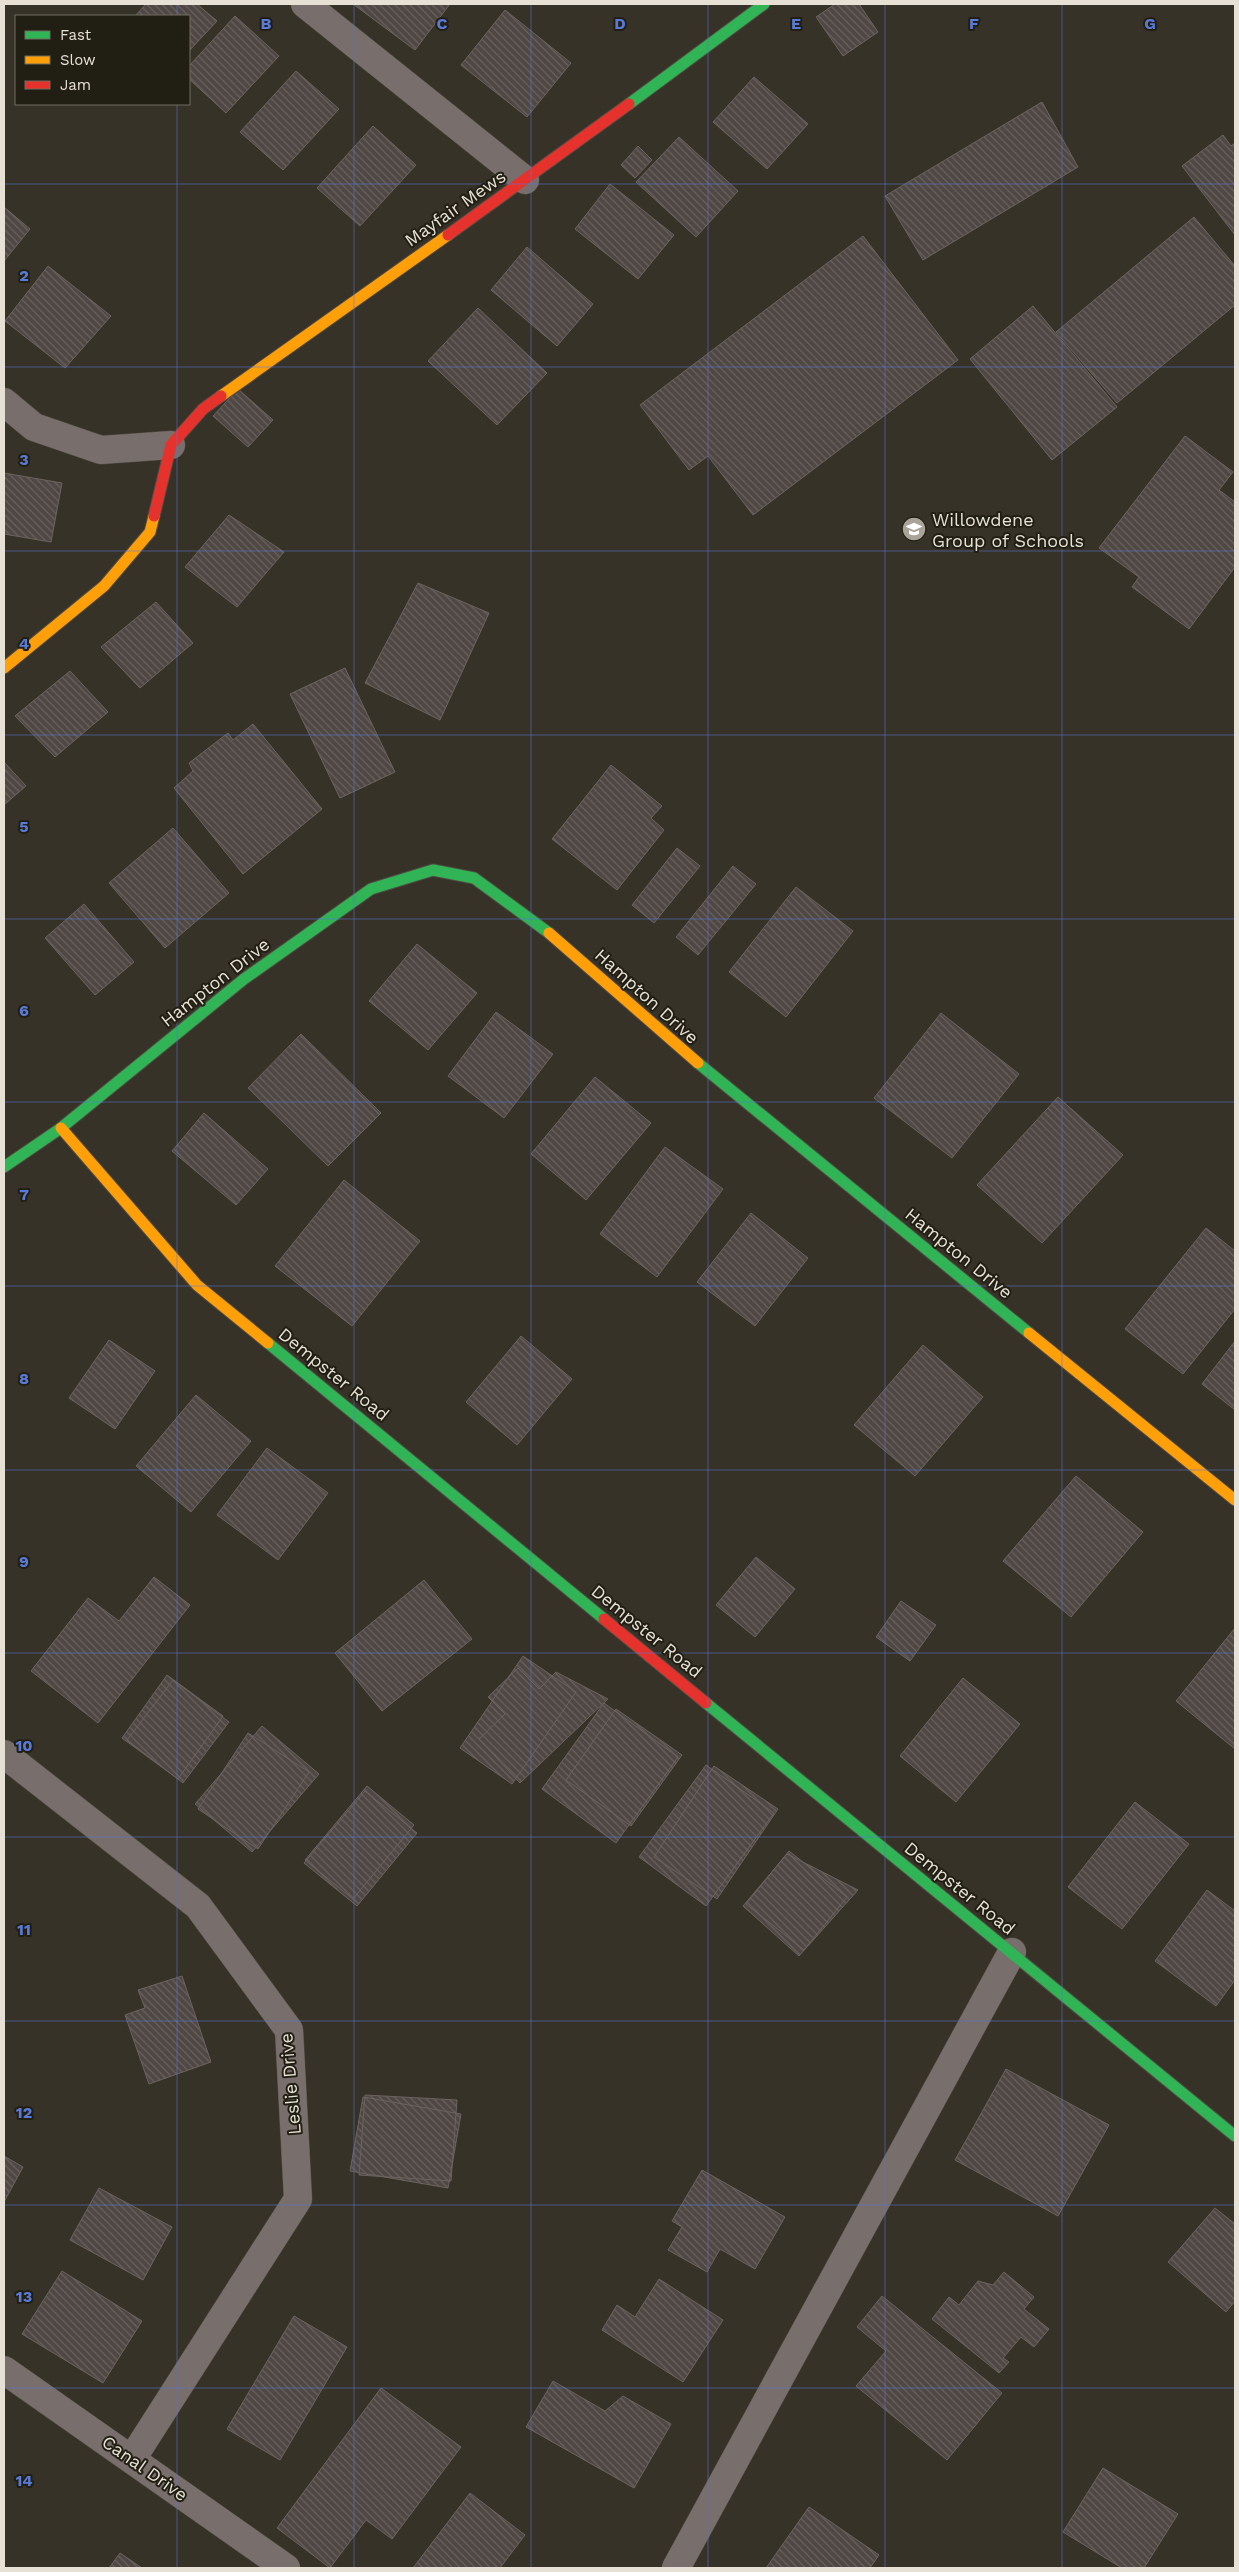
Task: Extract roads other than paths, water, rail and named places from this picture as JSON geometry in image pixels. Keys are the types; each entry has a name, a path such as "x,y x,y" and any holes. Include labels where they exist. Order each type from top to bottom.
{"street":[{"path":"305,4 525,180"},
{"name":"Mayfair Mews","path":"171,445 203,409 525,180 764,4"},
{"path":"4,402 34,427 101,450 171,445 150,532 104,586 4,668"},
{"name":"Hampton Drive","path":"4,1167 61,1128 244,979 371,889 433,870 474,878 556,938 673,1044 1235,1500"},
{"name":"Dempster Road","path":"61,1128 198,1286 1235,2136"},
{"name":"Leslie Drive","path":"4,1754 198,1906 289,2030 298,2199 132,2459"},
{"path":"676,2568 1012,1952"},
{"name":"Canal Drive","path":"4,2370 286,2568"}],"place":[{"name":"Willowdene Group of Schools","path":"914,529"}]}
